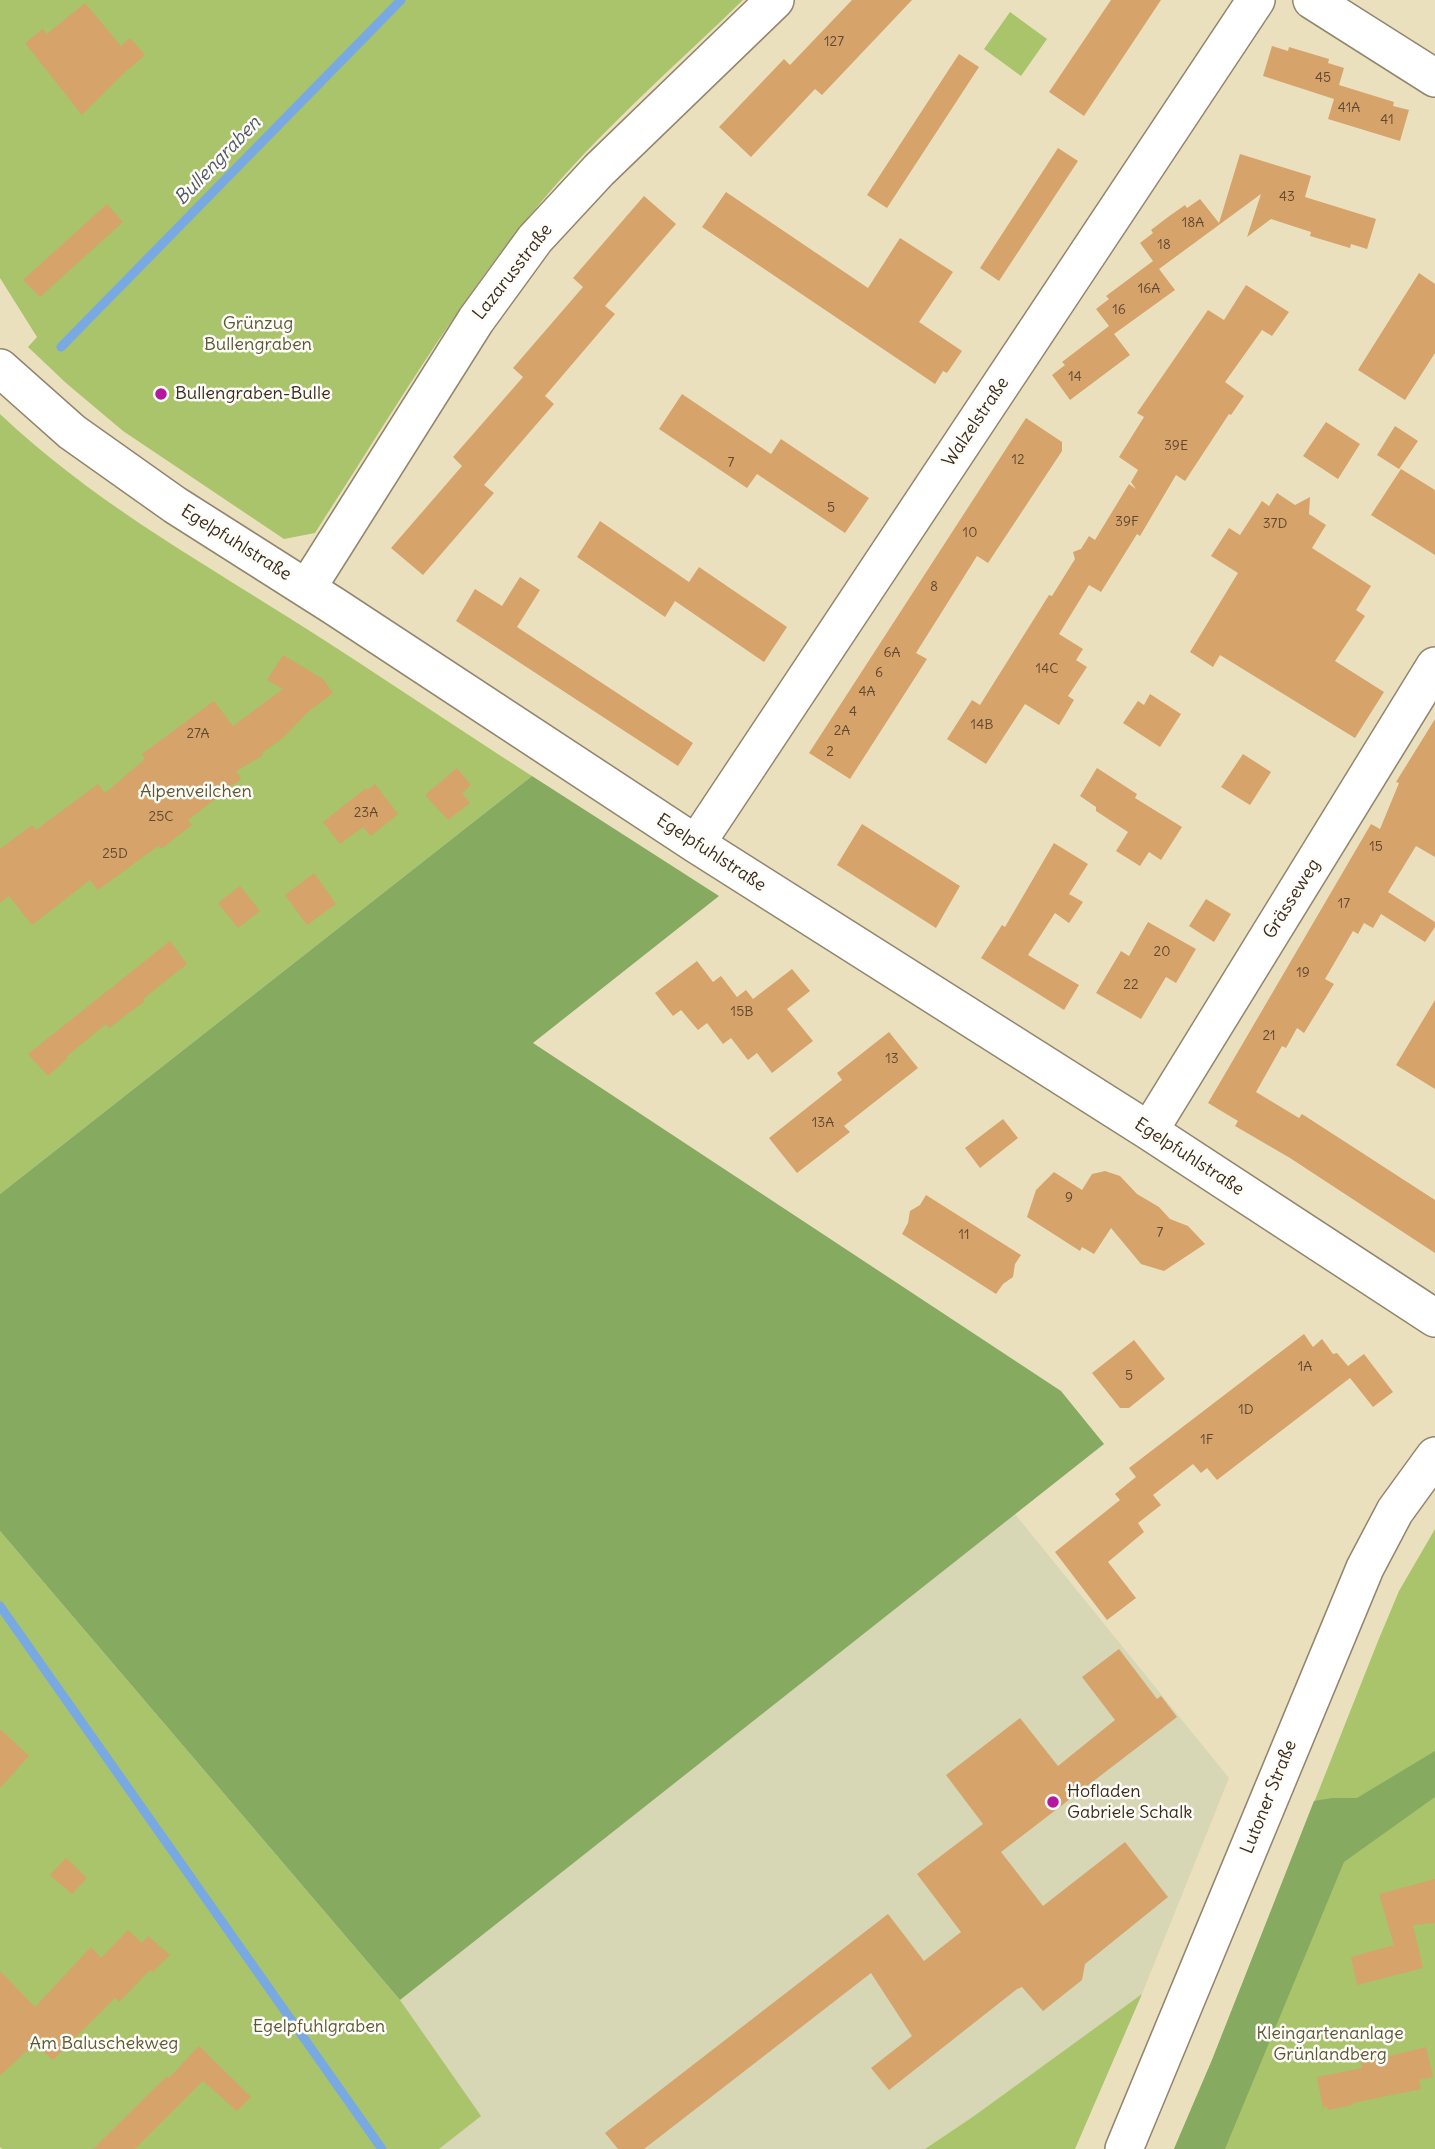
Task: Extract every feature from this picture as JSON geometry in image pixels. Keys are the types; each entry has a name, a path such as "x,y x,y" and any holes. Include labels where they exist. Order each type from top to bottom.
{"street":[{"name":"Lazarusstraße","path":"307,588 476,320 535,239 599,170 775,0"},
{"name":"Walzelstraße","path":"696,844 1256,0"},
{"path":"1312,0 1435,78"},
{"name":"Egelpfuhlstraße","path":"0,368 72,432 175,505 307,588 696,844 1149,1131 1435,1318"},
{"name":"Grässeweg","path":"1149,1131 1435,666"},
{"name":"Lutoner Straße","path":"1124,2149 1364,1568 1395,1511 1435,1456"}],"shaded area":[{"path":"1015,1514 1229,1778 1142,1994 925,2149 439,2149 480,2116 400,2000"}],"green space":[{"name":"Grünzug Bullengraben","path":"0,0 743,0 618,119 547,195 454,318 315,533 284,539 123,431 28,347 37,337 0,278"},
{"path":"1010,12 1047,39 1021,76 984,49"},
{"name":"Alpenveilchen","path":"0,414 69,472 140,524 532,776 0,1194"},
{"path":"532,776 719,896 533,1043 1061,1391 1104,1444 400,2000 0,1531 0,1194"},
{"name":"Kleingartenanlage Grünlandberg","path":"1435,1529 1435,2149 1174,2149 1399,1591"},
{"name":"Am Baluschekweg","path":"0,1531 400,2000 481,2116 439,2149 0,2147"},
{"path":"1435,1751 1435,1797 1344,1862 1225,2149 1174,2149 1314,1801 1357,1798"},
{"path":"1142,1994 1075,2149 925,2149 974,2116"}],"building":[{"path":"852,0 912,0 822,95 815,89 751,157 719,127 784,59 790,65"},
{"path":"1111,0 1161,0 1084,116 1049,92"},
{"path":"85,3 121,46 130,38 145,55 82,115 25,43 43,29 47,34"},
{"path":"1272,46 1288,51 1289,47 1329,59 1328,63 1344,68 1339,85 1394,102 1393,106 1409,110 1400,141 1328,119 1334,99 1263,76"},
{"path":"959,54 979,67 887,208 867,195"},
{"path":"1058,148 1078,161 999,281 980,268"},
{"path":"1240,154 1311,176 1305,197 1376,219 1367,249 1351,244 1350,248 1310,236 1311,232 1271,219 1247,237 1261,194 1159,269 1175,290 1114,334 1130,355 1070,400 1052,375 1065,365 1062,362 1109,326 1096,309 1109,299 1106,296 1153,261 1140,243 1168,217 1185,205 1187,208 1200,199 1219,223"},
{"path":"726,192 868,288 900,238 953,272 919,322 962,351 947,373 943,371 935,384 702,227"},
{"path":"644,196 676,224 605,306 615,314 545,396 554,404 484,485 494,493 423,575 391,548 462,466 453,457 523,377 513,368 583,287 573,278"},
{"path":"107,204 123,222 40,297 23,280"},
{"path":"1419,273 1435,284 1435,353 1405,400 1358,370"},
{"path":"1246,285 1289,312 1272,336 1262,330 1225,382 1244,396 1185,481 1176,475 1140,536 1137,534 1101,592 1089,585 1059,634 1083,649 1076,660 1087,667 1068,696 1074,700 1059,725 1025,704 986,764 947,739 972,700 980,705 1049,595 1052,596 1075,559 1073,552 1081,549 1089,536 1095,540 1129,484 1136,489 1131,482 1138,470 1119,457 1144,417 1137,413 1208,310 1224,320"},
{"path":"682,394 771,454 781,439 869,498 845,533 757,474 747,488 659,429"},
{"path":"1026,418 1062,442 1062,451 988,563 977,556 916,653 927,659 850,779 809,753"},
{"path":"1326,422 1360,444 1338,479 1303,456"},
{"path":"1395,426 1418,441 1399,469 1377,455"},
{"path":"1401,469 1435,490 1435,555 1371,515"},
{"path":"1277,493 1295,505 1310,497 1309,514 1326,525 1312,548 1371,586 1356,610 1365,616 1335,661 1384,692 1355,738 1220,655 1213,667 1190,652 1238,573 1211,556 1229,528 1240,535 1262,501 1269,506"},
{"path":"600,521 689,582 699,567 787,627 764,662 675,601 665,617 577,557"},
{"path":"520,577 540,590 517,627 693,743 678,766 456,621 475,589 502,606"},
{"path":"283,655 323,679 333,693 308,712 283,738 263,752 262,756 236,771 241,779 188,820 192,825 161,849 158,846 98,890 90,880 32,925 9,896 0,903 0,849 32,825 36,830 98,784 105,793 145,759 142,754 214,701 233,726 283,689 267,680"},
{"path":"1150,694 1181,714 1160,747 1123,723 1138,701 1144,705"},
{"path":"1435,719 1435,857 1416,846 1388,892 1435,922 1435,927 1425,942 1381,914 1373,928 1364,923 1358,934 1353,931 1325,979 1334,984 1304,1033 1297,1028 1286,1048 1282,1046 1256,1092 1299,1118 1302,1114 1435,1200 1435,1253 1290,1158 1235,1126 1238,1121 1208,1103 1371,824 1380,829 1399,783 1396,782"},
{"path":"1243,754 1271,772 1250,805 1221,787"},
{"path":"457,768 471,785 462,793 470,803 448,820 425,795"},
{"path":"1097,768 1137,794 1135,798 1182,827 1161,860 1149,852 1140,866 1116,851 1128,832 1096,811 1096,807 1080,796"},
{"path":"375,784 398,814 371,836 363,827 340,844 323,822"},
{"path":"862,824 960,886 936,928 837,865"},
{"path":"1054,843 1088,864 1069,894 1083,902 1069,923 1055,913 1028,955 1079,985 1064,1010 981,958 1002,925 1005,927"},
{"path":"314,873 336,904 307,925 285,895"},
{"path":"240,886 260,911 238,928 218,903"},
{"path":"1206,899 1231,914 1214,942 1189,926"},
{"path":"1148,922 1196,949 1176,983 1166,977 1141,1019 1096,993 1121,951 1129,956"},
{"path":"170,941 187,964 109,1028 106,1024 66,1057 68,1058 48,1076 28,1054"},
{"path":"697,961 713,982 721,976 737,997 746,990 753,999 792,969 810,991 787,1009 813,1041 772,1073 757,1053 748,1060 731,1038 723,1044 707,1023 698,1030 681,1010 673,1016 655,993"},
{"path":"1435,1000 1435,1089 1396,1065"},
{"path":"889,1032 918,1068 844,1126 850,1132 797,1173 769,1138 842,1080 837,1073"},
{"path":"1003,1119 1018,1138 980,1168 965,1148"},
{"path":"1105,1171 1120,1176 1137,1194 1159,1207 1170,1219 1188,1226 1205,1244 1164,1271 1141,1264 1111,1228 1094,1254 1082,1247 1080,1251 1027,1217 1036,1190 1054,1172 1082,1190 1092,1174"},
{"path":"926,1195 1021,1255 1015,1264 1013,1277 1003,1284 996,1294 902,1234 910,1211 920,1205"},
{"path":"1304,1334 1313,1347 1322,1339 1333,1354 1337,1353 1348,1366 1364,1354 1393,1392 1373,1407 1350,1378 1217,1480 1207,1468 1201,1473 1193,1464 1153,1495 1161,1505 1138,1523 1144,1532 1108,1562 1136,1598 1107,1620 1055,1552 1120,1500 1115,1494 1136,1477 1129,1468"},
{"path":"1134,1340 1165,1379 1129,1408 1120,1408 1092,1373"},
{"path":"1119,1649 1157,1699 1161,1696 1177,1717 1001,1852 1043,1906 1125,1842 1168,1897 1085,1964 1082,1980 1043,2011 1022,1987 1017,1989 889,2090 871,2068 912,2036 871,1973 644,2149 618,2149 605,2133 888,1914 924,1961 961,1932 917,1874 983,1824 946,1775 1020,1718 1058,1766 1115,1720 1082,1677"},
{"path":"0,1729 29,1756 0,1788"},
{"path":"66,1858 87,1878 72,1894 50,1875"},
{"path":"1435,1879 1435,1923 1413,1925 1423,1968 1357,1985 1351,1957 1394,1945 1379,1894"},
{"path":"128,1930 142,1943 148,1936 170,1955 153,1972 150,1970 119,2002 115,1998 53,2060 34,2044 0,2076 0,1971 35,2007 91,1947 101,1958"},
{"path":"199,2046 251,2097 237,2111 203,2081 135,2149 93,2149 167,2076 169,2078"},
{"path":"1426,2047 1433,2077 1419,2080 1421,2089 1328,2110 1327,2106 1323,2108 1317,2077 1362,2068 1361,2063"}],"waterway":[{"name":"Bullengraben","path":"61,347 401,0"},
{"name":"Egelpfuhlgraben","path":"0,1606 382,2149"}],"place":[{"name":"Bullengraben-Bulle","path":"161,394"},
{"name":"Hofladen Gabriele Schalk","path":"1053,1802"}]}
